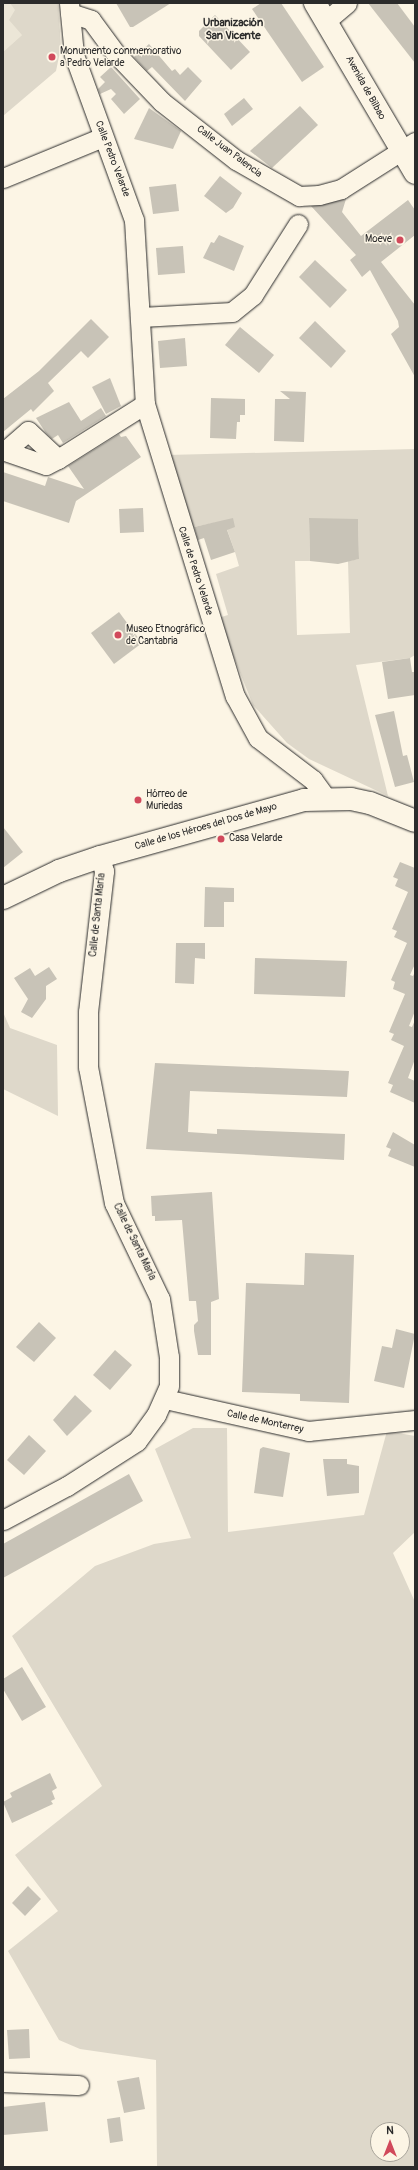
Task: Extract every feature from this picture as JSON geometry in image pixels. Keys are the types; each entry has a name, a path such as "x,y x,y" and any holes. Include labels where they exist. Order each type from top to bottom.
{"street":[{"path":"321,11 347,3"},
{"name":"Calle Pedro Velarde","path":"70,8 74,54 134,220 145,404"},
{"name":"Calle Juan Palencia","path":"70,8 91,20 116,54 162,102 236,160 299,196 319,195 341,189 408,147"},
{"name":"Avenida de Bilbao","path":"321,11 408,147 415,173"},
{"path":"3,178 103,137"},
{"path":"141,317 232,312 253,296 298,224"},
{"path":"58,460 145,404"},
{"name":"Calle de Pedro Velarde","path":"145,404 234,696 258,738 313,780 326,798"},
{"name":"Calle de los Héroes del Dos de Mayo","path":"3,898 59,870 100,857 304,800 326,798 370,803 415,821"},
{"name":"Calle de Santa María","path":"3,1520 67,1486 137,1441 165,1399 170,1369 160,1299 114,1203 88,1067 88,1012 104,871 100,857"},
{"name":"Calle de Monterrey","path":"165,1399 308,1431 415,1420"},
{"path":"3,2082 79,2085"}],"shaded area":[{"path":"3,3 58,3 3,52"},
{"path":"10,3 58,3 61,47 56,71 3,116 3,52 22,35 9,20 15,10"},
{"path":"415,449 415,655 410,658 356,665 388,796 309,759 287,743 253,705 218,618 228,615 216,574 239,566 235,552 224,521 188,528 167,455","holes":["309,519 358,519 359,559 348,561 350,633 297,635 295,561 310,561"]},
{"path":"3,1012 10,1028 57,1045 58,1116 3,1089"},
{"path":"193,1428 227,1428 228,1532 364,1515 387,1431 415,1436 415,1532 393,1553 415,1602 415,2167 157,2167 156,2060 80,2049 59,2040 8,1951 58,1911 15,1855 102,1786 12,1636 95,1566 154,1544 191,1538 155,1449"}],"building":[{"path":"116,3 171,3 133,27 130,27"},
{"path":"261,3 281,3 324,67 302,82 252,9"},
{"path":"368,3 397,3 415,27 415,63"},
{"path":"215,15 250,52 231,70 199,36 199,31"},
{"path":"149,44 172,71 175,69 180,75 188,67 202,81 185,101 152,67 147,71 134,57"},
{"path":"111,67 140,99 124,114 111,99 116,94 111,89 100,94 98,89 105,82 100,77"},
{"path":"244,98 253,109 232,126 224,114"},
{"path":"300,106 318,125 272,168 250,151"},
{"path":"149,108 181,131 173,149 134,139"},
{"path":"220,176 242,193 233,208 226,213 204,196"},
{"path":"176,184 179,211 153,214 149,187"},
{"path":"346,199 342,212 361,236 408,200 415,210 415,235 381,262 415,305 415,377 391,334 399,327 398,321 370,270 362,277 350,260 356,255 311,206"},
{"path":"219,235 244,246 234,271 203,258 211,242 214,243"},
{"path":"183,246 185,273 158,275 156,248"},
{"path":"315,260 347,290 330,308 299,277"},
{"path":"91,319 109,337 88,358 81,351 48,383 54,391 33,412 31,409 3,432 3,399 39,371"},
{"path":"315,321 346,351 331,368 299,338"},
{"path":"240,327 274,355 259,373 225,345"},
{"path":"185,338 187,366 160,368 158,341"},
{"path":"110,378 121,406 106,414 92,387"},
{"path":"280,391 306,392 304,442 274,441 275,399 290,399"},
{"path":"211,398 245,399 245,415 240,415 240,422 237,422 236,439 210,438"},
{"path":"69,402 81,421 101,408 106,416 63,443 58,435 52,439 36,418"},
{"path":"119,434 121,437 126,436 141,457 76,501 69,523 3,501 3,472 45,486 48,477 84,489 68,466"},
{"path":"143,508 144,532 120,533 119,509"},
{"path":"233,518 235,527 227,530 235,552 211,560 204,538 198,540 194,527"},
{"path":"309,518 358,519 359,559 338,564 310,561"},
{"name":"Museo Etnográfico de Cantabria","path":"119,612 142,643 114,664 91,633"},
{"path":"410,658 412,672 415,672 415,695 388,699 382,662"},
{"path":"394,711 403,756 407,755 414,782 395,787 375,715"},
{"path":"3,827 23,852 3,868"},
{"path":"400,862 415,868 415,964 410,975 413,976 415,972 415,1011 409,1026 412,1027 415,1020 415,1059 408,1078 415,1081 415,1103 390,1092 393,1085 388,1083 404,1046 391,1040 394,1034 389,1032 405,994 393,989 395,982 391,980 407,943 394,937 397,931 392,929 408,892 395,886 398,879 393,877"},
{"path":"205,887 234,888 234,902 224,902 224,927 204,927"},
{"path":"176,943 205,943 205,959 195,958 194,984 175,983"},
{"path":"255,958 347,961 345,997 254,994"},
{"path":"49,967 57,979 46,986 46,999 32,1018 21,1012 28,999 14,978 30,968 35,976"},
{"path":"155,1063 349,1071 347,1097 190,1091 188,1132 217,1134 217,1129 345,1134 344,1160 146,1149"},
{"path":"393,1132 415,1145 415,1167 388,1156 391,1149 386,1147"},
{"path":"212,1192 219,1299 211,1302 211,1355 198,1355 194,1331 194,1325 198,1321 196,1301 189,1301 182,1220 155,1221 155,1216 152,1216 151,1196"},
{"path":"305,1253 354,1255 349,1403 300,1401 300,1394 242,1392 246,1283 304,1285"},
{"path":"39,1322 56,1338 34,1362 16,1347"},
{"path":"396,1329 415,1334 404,1388 374,1381 382,1346 392,1348"},
{"path":"115,1350 132,1365 110,1390 93,1375"},
{"path":"75,1395 92,1411 67,1436 53,1420"},
{"path":"29,1435 46,1451 24,1475 7,1460"},
{"path":"263,1447 290,1453 283,1497 254,1493 260,1449"},
{"path":"323,1459 347,1459 347,1464 359,1466 359,1493 327,1496"},
{"path":"129,1474 143,1501 3,1578 3,1544"},
{"path":"22,1667 46,1707 22,1721 3,1689 3,1679"},
{"path":"50,1773 57,1788 52,1791 55,1799 51,1801 53,1804 12,1823 3,1802 12,1797 10,1793"},
{"path":"28,1886 41,1899 25,1916 12,1903"},
{"path":"29,2029 30,2058 9,2059 7,2030"},
{"path":"139,2077 145,2109 124,2113 117,2081"},
{"path":"45,2102 48,2131 3,2135 3,2107"},
{"path":"120,2117 123,2141 110,2143 107,2119"}],"place":[{"name":"Monumento conmemorativo a Pedro Velarde","path":"52,57"},
{"name":"Moeve","path":"400,240"},
{"name":"Museo Etnográfico de Cantabria","path":"118,635"},
{"name":"Hórreo de Muriedas","path":"138,800"},
{"name":"Casa Velarde","path":"221,839"}],"district":[{"name":"Urbanización San Vicente","path":"233,30"}]}
